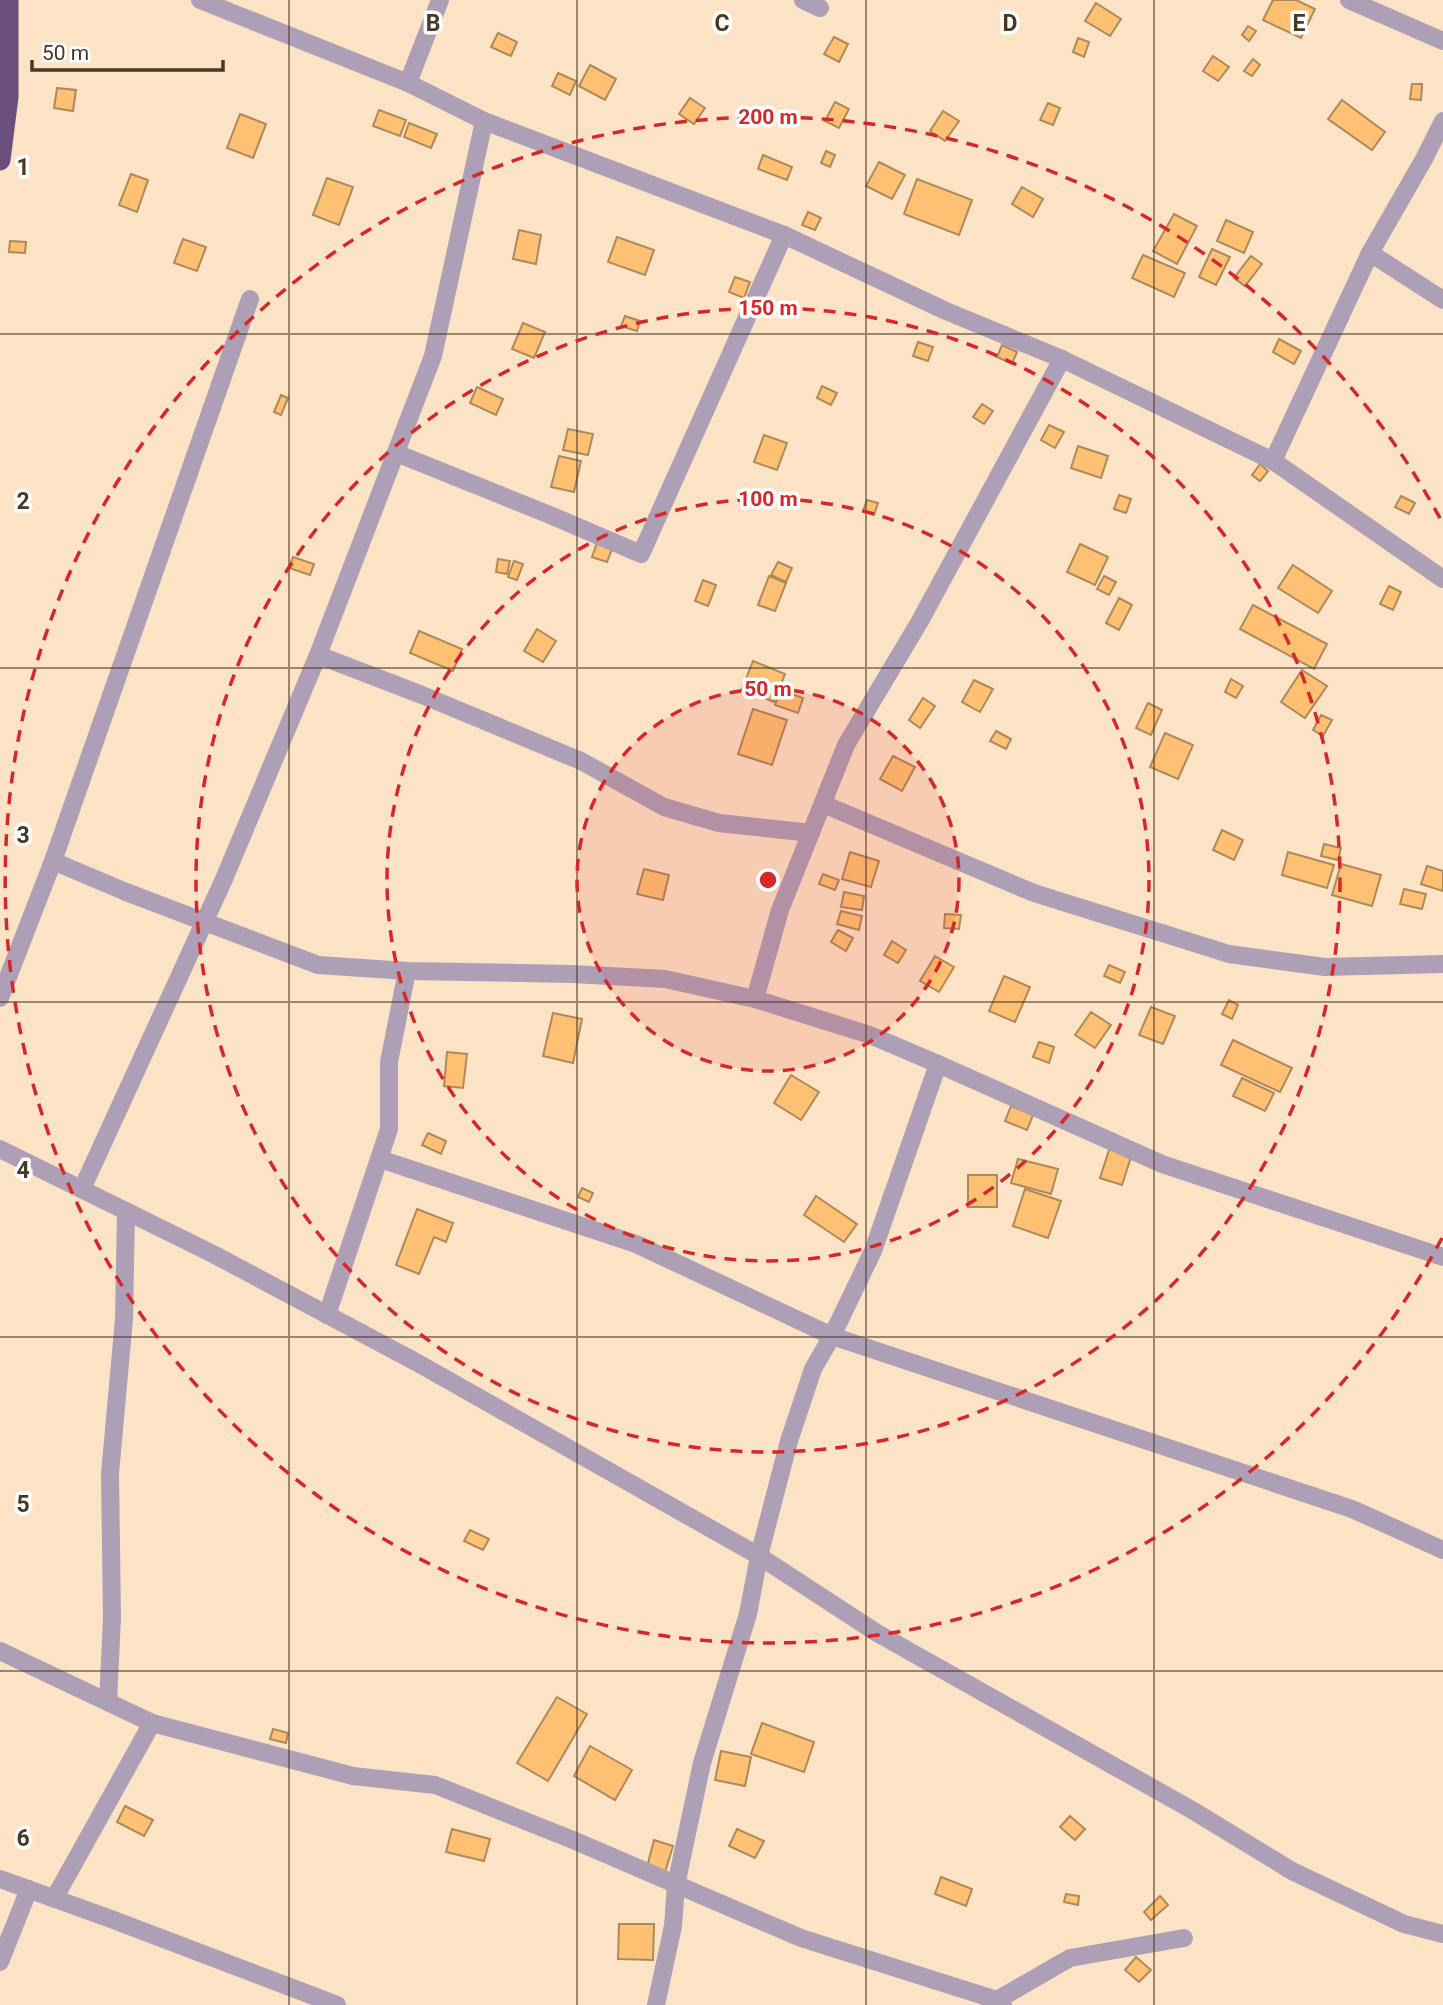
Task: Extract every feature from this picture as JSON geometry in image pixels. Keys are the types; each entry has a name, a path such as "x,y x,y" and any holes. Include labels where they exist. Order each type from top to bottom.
{"highway":[{"path":"0,160 8,97 8,0"}],"street":[{"path":"200,0 408,83 484,121 784,235 946,311 1062,359 1273,461 1443,579"},
{"path":"408,83 440,0"},
{"path":"803,0 820,8"},
{"path":"1349,0 1443,41"},
{"path":"82,1189 204,922 318,655 433,356 484,121"},
{"path":"1273,461 1370,253 1443,121"},
{"path":"396,453 641,554 784,235"},
{"path":"1370,253 1443,300"},
{"path":"0,998 52,861 250,299"},
{"path":"755,999 780,910 846,745 920,621 1062,359"},
{"path":"318,655 581,761 664,807 719,824 811,833"},
{"path":"823,804 1034,892 1228,954 1325,967 1443,964"},
{"path":"52,861 318,965 407,971 572,974 665,979 755,999 870,1035 1162,1164 1443,1257"},
{"path":"327,1315 389,1129 389,1062 407,971"},
{"path":"656,2005 673,1926 676,1885 702,1763 748,1614 759,1556 789,1441 813,1368 832,1336 873,1251 938,1064"},
{"path":"0,1149 213,1254 416,1362 759,1556 877,1633 1192,1810 1292,1871 1404,1924 1443,1934"},
{"path":"380,1159 636,1244 832,1336 1352,1508 1443,1550"},
{"path":"108,1702 112,1618 110,1474 124,1319 126,1211"},
{"path":"0,1651 152,1723 353,1776 435,1785 573,1840 801,1938 1000,2003 1070,1958 1184,1938"},
{"path":"54,1899 152,1723"},
{"path":"0,1879 337,2005"},
{"path":"0,1962 29,1889"}],"building":[{"path":"1273,0 1296,0 1315,9 1301,38 1263,20"},
{"path":"1096,3 1121,19 1110,36 1085,21"},
{"path":"1248,26 1256,31 1249,41 1242,35"},
{"path":"498,33 517,42 511,56 491,47"},
{"path":"834,37 848,44 839,62 824,54"},
{"path":"1078,38 1089,42 1084,57 1073,52"},
{"path":"1213,56 1229,67 1218,81 1203,71"},
{"path":"1253,59 1260,65 1252,76 1244,71"},
{"path":"590,65 616,79 605,100 579,86"},
{"path":"558,73 576,81 570,95 552,86"},
{"path":"1412,84 1422,84 1421,100 1410,99"},
{"path":"57,88 76,90 73,111 54,108"},
{"path":"690,98 705,108 694,124 679,114"},
{"path":"1342,100 1385,132 1372,150 1328,119"},
{"path":"835,102 849,109 839,128 825,121"},
{"path":"1048,103 1060,108 1053,125 1040,120"},
{"path":"379,110 406,120 400,136 373,126"},
{"path":"943,111 959,121 945,141 930,131"},
{"path":"240,114 266,124 253,158 227,148"},
{"path":"409,123 437,134 431,148 404,137"},
{"path":"826,151 835,155 830,167 821,163"},
{"path":"763,155 792,167 787,180 758,169"},
{"path":"879,162 905,175 892,199 866,186"},
{"path":"131,174 148,180 137,212 119,205"},
{"path":"327,178 353,187 339,225 313,215"},
{"path":"917,179 972,200 959,235 904,214"},
{"path":"1022,187 1043,199 1033,217 1012,204"},
{"path":"808,212 821,218 815,230 802,225"},
{"path":"1174,214 1197,226 1177,264 1153,251"},
{"path":"1226,220 1253,232 1244,253 1217,241"},
{"path":"519,230 541,235 536,264 513,259"},
{"path":"617,237 654,250 645,275 608,262"},
{"path":"183,239 206,247 197,271 174,263"},
{"path":"10,241 26,242 25,253 9,252"},
{"path":"1212,249 1230,257 1216,285 1199,277"},
{"path":"1143,255 1185,273 1174,297 1132,278"},
{"path":"1251,256 1262,264 1245,286 1234,278"},
{"path":"735,277 750,282 744,298 729,292"},
{"path":"625,316 640,321 637,331 621,326"},
{"path":"523,323 545,332 534,358 512,349"},
{"path":"1279,339 1301,351 1294,364 1273,352"},
{"path":"918,342 933,347 928,361 913,356"},
{"path":"1002,345 1017,352 1012,364 997,357"},
{"path":"822,386 837,393 831,405 817,398"},
{"path":"477,387 503,399 496,415 470,403"},
{"path":"281,395 288,398 281,415 274,412"},
{"path":"982,404 993,411 984,424 973,417"},
{"path":"1049,425 1064,432 1055,448 1041,440"},
{"path":"568,429 593,434 588,455 563,450"},
{"path":"764,435 787,443 777,470 754,462"},
{"path":"1078,446 1108,456 1101,478 1071,468"},
{"path":"559,456 581,461 574,492 551,487"},
{"path":"1260,464 1268,471 1260,481 1252,475"},
{"path":"1119,495 1131,499 1126,513 1114,509"},
{"path":"1401,496 1415,503 1409,514 1395,507"},
{"path":"867,500 878,503 874,515 863,511"},
{"path":"597,543 612,549 607,562 592,557"},
{"path":"1080,544 1108,557 1095,585 1067,572"},
{"path":"293,557 314,564 310,575 289,568"},
{"path":"498,559 510,561 507,574 496,572"},
{"path":"514,561 523,564 517,580 508,577"},
{"path":"778,562 792,568 786,582 771,575"},
{"path":"1293,565 1332,591 1318,613 1278,588"},
{"path":"769,576 786,583 775,611 758,605"},
{"path":"1104,576 1116,582 1109,595 1097,589"},
{"path":"703,580 716,585 708,606 695,601"},
{"path":"1389,586 1401,592 1393,610 1380,604"},
{"path":"1119,598 1132,605 1119,630 1106,623"},
{"path":"1253,605 1327,644 1314,669 1240,629"},
{"path":"537,629 556,641 543,662 524,651"},
{"path":"419,631 462,649 453,671 410,653"},
{"path":"753,661 785,674 774,702 742,689"},
{"path":"1302,670 1327,686 1305,718 1281,702"},
{"path":"1231,679 1243,686 1236,698 1225,692"},
{"path":"974,680 993,689 980,712 962,702"},
{"path":"781,690 803,698 798,713 775,705"},
{"path":"923,698 935,706 920,728 909,720"},
{"path":"1148,703 1162,710 1151,735 1136,728"},
{"path":"753,709 787,720 772,765 738,754"},
{"path":"1321,715 1332,720 1323,736 1313,730"},
{"path":"996,731 1011,739 1006,749 990,741"},
{"path":"1165,733 1193,745 1178,779 1150,767"},
{"path":"893,756 915,767 902,791 880,779"},
{"path":"1222,830 1243,840 1234,860 1213,850"},
{"path":"1324,844 1341,848 1338,860 1321,856"},
{"path":"850,852 879,861 871,887 842,879"},
{"path":"1288,852 1334,865 1327,888 1282,875"},
{"path":"1341,864 1381,875 1372,906 1332,895"},
{"path":"1427,866 1443,871 1443,891 1421,884"},
{"path":"644,869 669,875 663,900 637,894"},
{"path":"823,874 839,880 835,890 819,884"},
{"path":"1404,889 1426,894 1422,909 1400,904"},
{"path":"844,892 864,896 862,910 841,907"},
{"path":"841,911 862,916 859,930 837,924"},
{"path":"945,914 961,915 959,929 944,928"},
{"path":"838,930 853,938 846,951 831,942"},
{"path":"892,941 906,950 898,963 884,955"},
{"path":"935,956 954,967 939,992 920,981"},
{"path":"1109,965 1125,972 1120,983 1104,976"},
{"path":"1004,976 1030,987 1015,1022 989,1011"},
{"path":"1229,1000 1238,1005 1232,1019 1222,1014"},
{"path":"1151,1007 1175,1016 1163,1044 1139,1035"},
{"path":"1091,1012 1111,1025 1095,1048 1075,1035"},
{"path":"553,1013 582,1019 573,1063 543,1056"},
{"path":"1233,1040 1292,1068 1280,1092 1221,1065"},
{"path":"1039,1042 1054,1047 1049,1063 1033,1057"},
{"path":"447,1052 467,1054 463,1088 444,1086"},
{"path":"791,1075 819,1092 801,1120 774,1103"},
{"path":"1242,1078 1274,1093 1265,1111 1233,1096"},
{"path":"1011,1106 1033,1115 1027,1130 1005,1121"},
{"path":"428,1133 446,1141 441,1154 422,1145"},
{"path":"1110,1147 1132,1154 1122,1185 1100,1178"},
{"path":"1018,1159 1058,1169 1051,1194 1011,1183"},
{"path":"968,1175 997,1175 997,1207 968,1207"},
{"path":"582,1188 593,1193 589,1202 578,1197"},
{"path":"1025,1189 1061,1201 1048,1238 1013,1226"},
{"path":"816,1196 857,1224 844,1242 804,1215"},
{"path":"417,1209 453,1223 446,1242 434,1237 419,1274 396,1265"},
{"path":"470,1530 489,1539 483,1550 464,1541"},
{"path":"557,1697 587,1714 548,1781 517,1763"},
{"path":"762,1723 814,1742 804,1772 751,1754"},
{"path":"273,1729 288,1733 286,1743 270,1739"},
{"path":"590,1746 632,1770 615,1800 574,1776"},
{"path":"721,1751 751,1757 745,1786 715,1780"},
{"path":"125,1806 153,1820 144,1836 117,1822"},
{"path":"1070,1816 1085,1829 1075,1840 1060,1827"},
{"path":"452,1829 490,1839 484,1861 446,1852"},
{"path":"737,1829 764,1841 755,1858 729,1846"},
{"path":"654,1840 673,1846 665,1872 647,1867"},
{"path":"941,1877 972,1889 966,1906 935,1894"},
{"path":"1066,1894 1079,1896 1078,1905 1064,1902"},
{"path":"1160,1896 1168,1905 1151,1920 1144,1912"},
{"path":"619,1924 654,1924 653,1960 618,1959"},
{"path":"1136,1957 1151,1970 1139,1982 1125,1970"}]}
